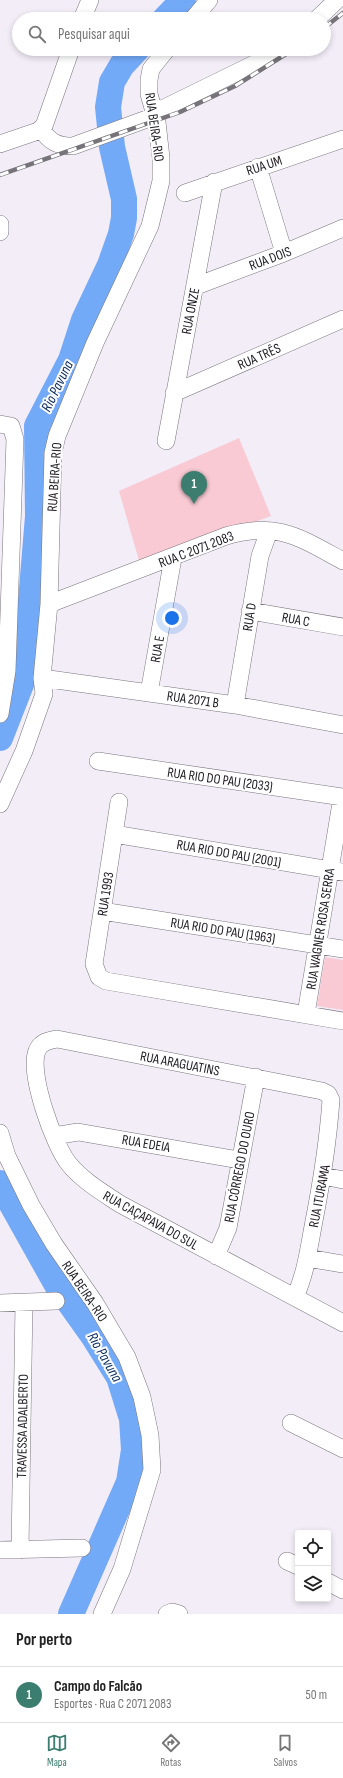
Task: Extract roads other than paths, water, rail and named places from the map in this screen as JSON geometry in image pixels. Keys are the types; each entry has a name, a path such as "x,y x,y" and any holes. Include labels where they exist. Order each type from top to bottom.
{"street":[{"path":"85,12 90,0"},
{"path":"198,12 209,0"},
{"path":"324,12 337,0"},
{"path":"0,144 40,130 47,122 69,56"},
{"name":"RUA BEIRA-RIO","path":"0,804 24,751 44,694 42,678 49,604 54,447 57,436 96,343 150,226 160,181 159,141 155,115 149,94 149,80 152,69 162,56"},
{"path":"40,130 49,141 62,146 73,146 155,115 254,64 266,56"},
{"name":"RUA UM","path":"185,193 258,166 343,139"},
{"path":"258,166 284,252"},
{"name":"RUA ONZE","path":"166,441 174,393 196,286 214,182"},
{"path":"0,224 0,232"},
{"name":"RUA DOIS","path":"196,286 343,228"},
{"name":"RUA TRÊS","path":"174,393 343,319"},
{"path":"0,714 2,691 7,671 15,439 6,425"},
{"name":"RUA C 2071 2083","path":"49,604 243,531 255,529 301,538 343,561"},
{"name":"RUA D","path":"235,705 260,556 269,531"},
{"name":"RUA E","path":"149,693 173,558"},
{"name":"RUA C","path":"250,611 343,627"},
{"name":"RUA 2071 B","path":"42,678 235,705 343,725"},
{"name":"RUA RIO DO PAU (2033)","path":"98,761 342,797"},
{"name":"RUA WAGNER ROSA SERRA","path":"306,1014 317,946 336,871 342,797"},
{"name":"RUA 1993","path":"119,802 94,964 99,977 106,981 306,1014"},
{"name":"RUA RIO DO PAU (2001)","path":"114,834 336,871"},
{"name":"RUA RIO DO PAU (1963)","path":"102,911 343,949"},
{"path":"306,1014 343,1021"},
{"name":"RUA ARAGUATINS","path":"36,1052 45,1042 57,1039 256,1077 322,1091 328,1094"},
{"name":"RUA CAÇAPAVA DO SUL","path":"36,1052 39,1089 54,1136 69,1163 97,1189 120,1204 343,1324"},
{"name":"RUA CÓRREGO DO OURO","path":"216,1256 228,1228 239,1160 256,1077"},
{"name":"RUA ITURAMA","path":"295,1297 302,1281 323,1176 331,1100 328,1094"},
{"name":"RUA EDEIA","path":"54,1136 78,1132 239,1160"},
{"name":"RUA BEIRA-RIO","path":"0,1133 7,1156 31,1205 54,1244 95,1303 127,1358 142,1398 150,1435 152,1470 122,1569 102,1614"},
{"path":"323,1176 343,1180"},
{"path":"307,1258 343,1264"},
{"path":"0,1303 56,1301"},
{"name":"TRAVESSA ADALBERTO","path":"20,1550 24,1303"},
{"path":"291,1423 343,1450"},
{"path":"0,1550 82,1548"},
{"path":"331,1584 343,1590"},
{"path":"167,1614 172,1612 179,1614"}],"waterway":[{"name":"Rio Pavuna","path":"172,12 183,0"},
{"name":"Rio Pavuna","path":"0,738 25,674 38,516 37,426 71,360 84,320 110,265 121,234 124,218 124,199 112,147 108,107 112,82 122,65 130,56"},
{"name":"Rio Pavuna","path":"0,1183 57,1285 94,1337 119,1377 132,1419 134,1450 129,1482 71,1614"}],"railway":[{"path":"331,22 343,13"},
{"path":"0,175 180,112 235,86 283,56"}],"place":[{"name":"Campo do Falcão","path":"194,504"}]}
